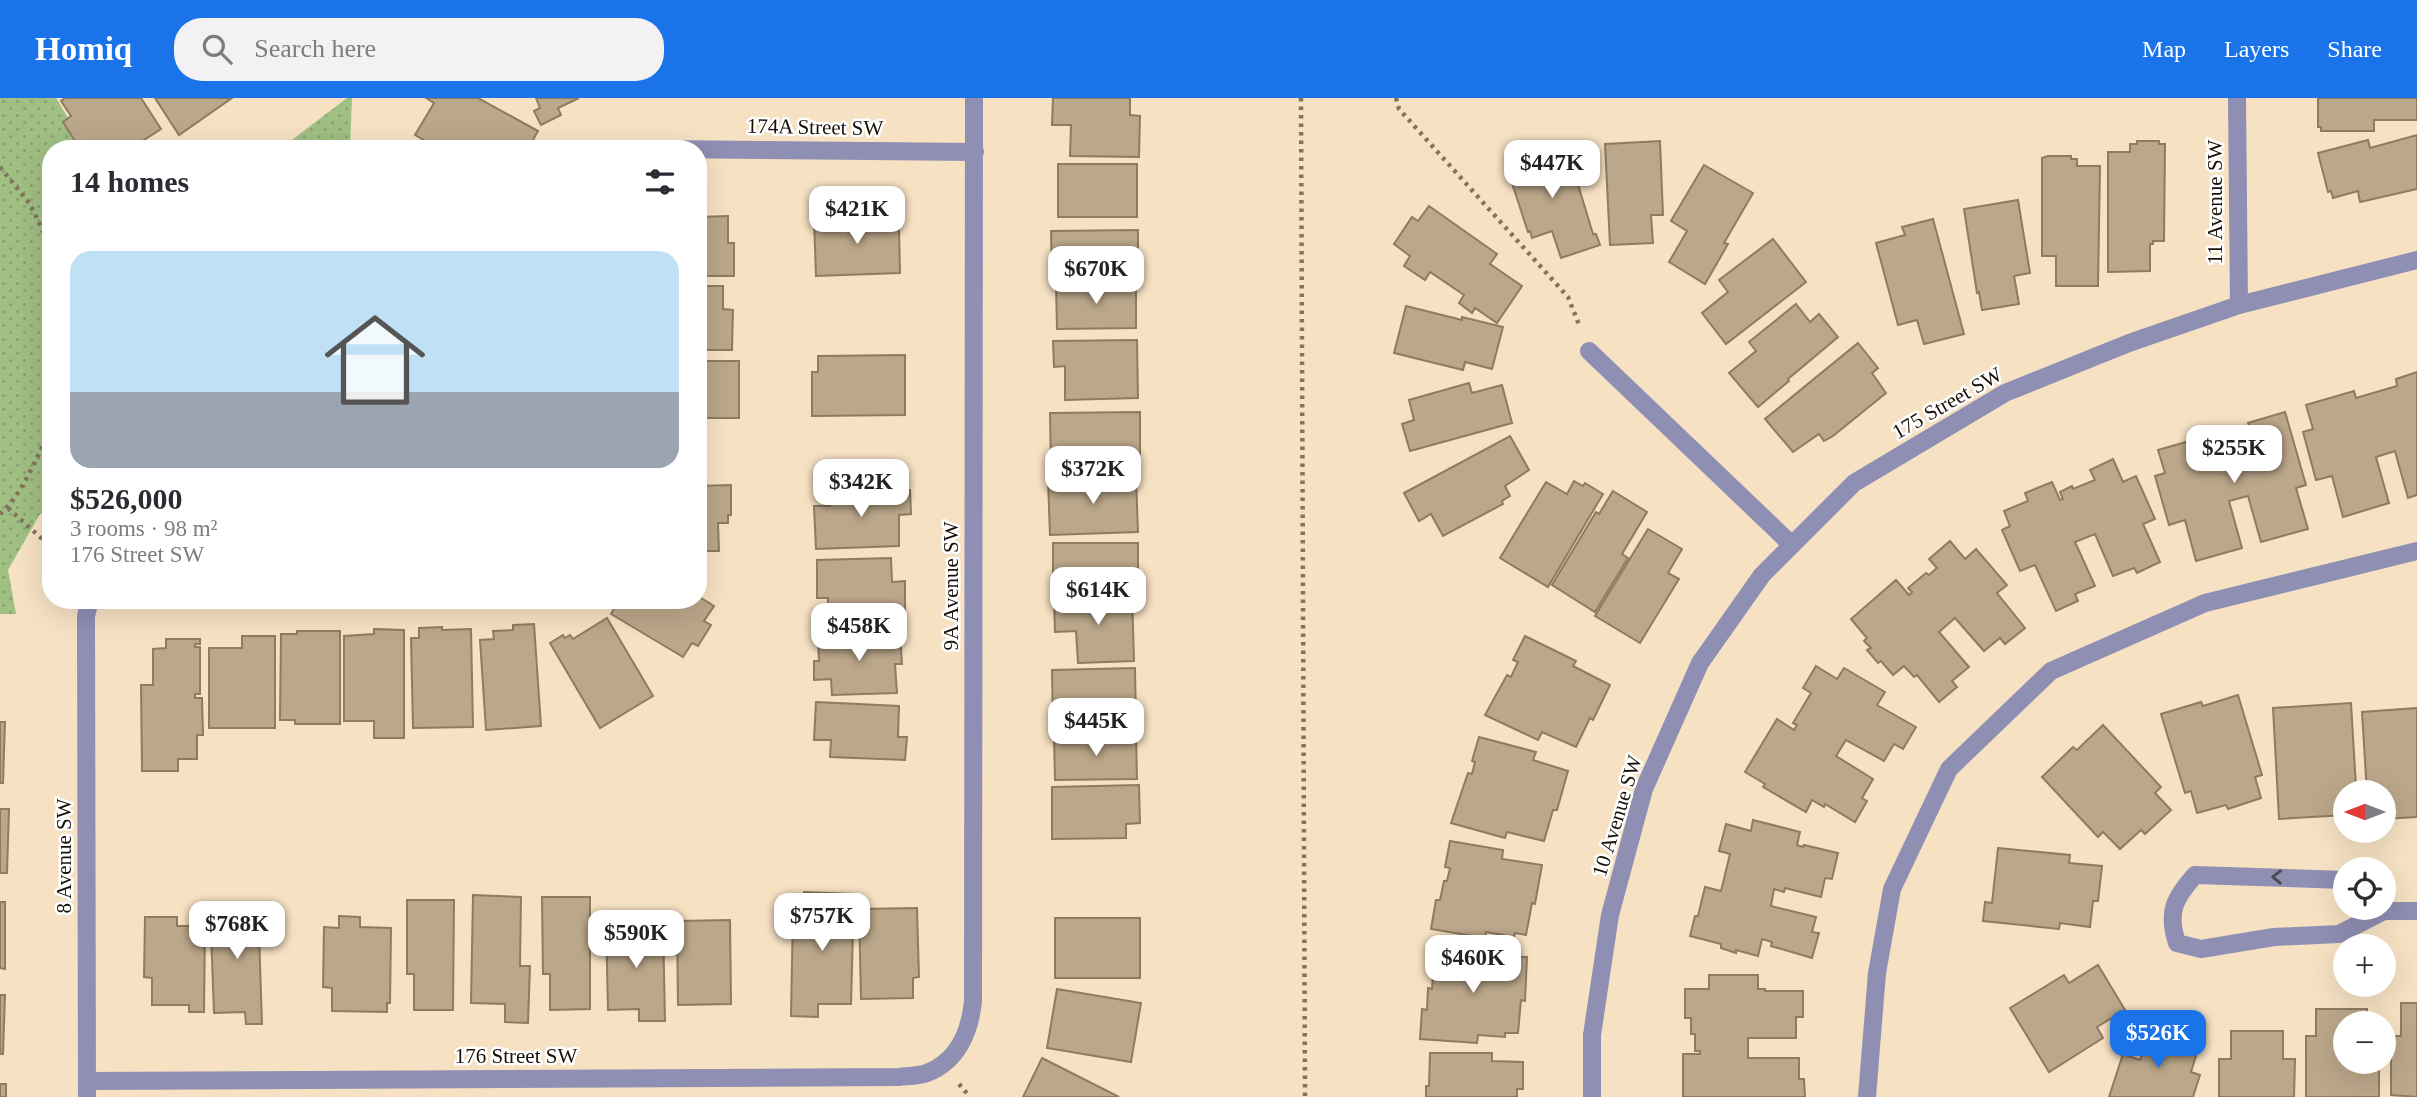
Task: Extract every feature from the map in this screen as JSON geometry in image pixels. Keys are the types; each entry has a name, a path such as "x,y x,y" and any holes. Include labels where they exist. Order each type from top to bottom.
{"street":[{"name":"9A Avenue SW","path":"942,1064 958,1049 967,1035 973,1001 974,98"},
{"name":"11 Avenue SW","path":"2237,98 2239,305"},
{"name":"174A Street SW","path":"707,149 975,152"},
{"name":"175 Street SW","path":"1792,545 1854,483 2006,393 2129,343 2239,305 2417,260"},
{"path":"1589,351 1792,545"},
{"name":"10 Avenue SW","path":"1592,1097 1592,1035 1610,915 1644,789 1700,663 1762,575 1792,545"},
{"path":"1867,1097 1877,973 1892,889 1949,769 2051,671 2205,603 2417,551"},
{"name":"8 Avenue SW","path":"87,1089 88,609"},
{"path":"2333,880 2195,875 2177,895 2171,923 2177,943 2201,949 2274,937 2339,934 2365,920"},
{"path":"2396,910 2417,911"},
{"name":"176 Street SW","path":"87,1089 899,1077 927,1073 942,1064"}],"path":[{"path":"1301,98 1305,1097"},
{"path":"1396,98 1399,109 1568,297 1589,351"},
{"path":"0,167 30,204 42,229"},
{"path":"0,514 8,508 42,446"},
{"path":"8,508 42,539"}],"green space":[{"path":"0,98 56,98 82,140 42,140 42,514 8,570 16,614 0,614"},
{"path":"347,98 352,98 350,140 292,140"}],"building":[{"path":"65,98 141,98 161,129 144,140 74,140 63,122 71,116 61,101"},
{"path":"155,98 232,98 179,135"},
{"path":"426,98 478,98 538,131 533,140 424,140 415,135 434,103"},
{"path":"536,98 579,98 558,108 561,115 541,125 534,111 540,108"},
{"path":"1053,98 1130,98 1130,115 1140,116 1139,157 1070,156 1071,125 1052,125"},
{"path":"2318,98 2417,98 2417,120 2374,120 2374,131 2321,131 2321,127 2318,127"},
{"path":"2417,135 2417,189 2360,202 2358,191 2333,198 2331,191 2328,192 2318,153 2368,140 2370,148"},
{"path":"1660,141 1663,215 1651,215 1653,243 1610,245 1605,144"},
{"path":"2137,141 2159,141 2159,144 2165,144 2164,241 2153,241 2153,244 2150,244 2150,271 2108,272 2108,152 2130,152 2130,144 2137,144"},
{"path":"1567,148 1593,234 1596,234 1600,245 1561,258 1552,231 1532,238 1530,231 1528,232 1505,162 1537,152 1538,157"},
{"path":"2071,156 2071,159 2077,159 2077,166 2100,166 2098,286 2056,286 2056,256 2042,256 2042,158"},
{"path":"1058,164 1137,164 1137,217 1058,217"},
{"path":"1704,165 1753,193 1724,243 1728,244 1705,284 1669,262 1687,231 1671,221"},
{"path":"2018,200 2030,273 2014,276 2019,304 1982,310 1964,209"},
{"path":"1429,206 1497,254 1490,264 1522,286 1497,323 1475,308 1472,313 1459,303 1464,295 1430,272 1425,280 1404,266 1410,256 1394,244 1412,217 1418,221"},
{"path":"728,216 728,243 734,243 734,276 707,276 707,217"},
{"path":"895,216 895,229 899,229 900,273 816,276 814,219"},
{"path":"1933,219 1964,334 1924,344 1917,320 1898,325 1876,243 1905,235 1902,227"},
{"path":"1138,230 1138,273 1052,274 1051,231"},
{"path":"1773,239 1806,282 1726,344 1702,313 1728,292 1719,280"},
{"path":"1136,283 1136,328 1057,329 1056,284"},
{"path":"707,286 723,286 723,309 733,310 732,350 707,350"},
{"path":"1796,304 1810,322 1819,314 1838,337 1758,407 1729,373 1756,351 1749,342"},
{"path":"1406,306 1503,327 1492,369 1465,362 1463,370 1394,353"},
{"path":"1137,340 1138,398 1065,400 1065,366 1054,367 1053,341"},
{"path":"1858,343 1878,368 1872,373 1886,393 1833,436 1824,441 1819,434 1793,452 1765,419"},
{"path":"905,355 905,415 812,416 812,372 818,372 818,356"},
{"path":"707,361 739,361 739,418 707,418"},
{"path":"2417,372 2417,495 2408,498 2395,451 2376,457 2389,503 2343,517 2332,476 2316,480 2303,432 2313,429 2306,405 2354,391 2356,398 2397,386 2396,379"},
{"path":"1469,383 1472,393 1502,385 1512,423 1410,451 1402,424 1414,420 1409,400"},
{"path":"1140,412 1140,467 1051,468 1050,413"},
{"path":"2285,412 2306,485 2296,488 2308,529 2261,542 2248,496 2229,501 2242,548 2196,561 2185,520 2169,525 2155,476 2165,473 2158,450 2207,436 2209,442 2251,430 2248,423"},
{"path":"1510,436 1529,470 1505,486 1510,496 1502,501 1503,504 1443,536 1431,514 1419,521 1404,493"},
{"path":"2113,459 2123,482 2136,476 2155,519 2143,524 2160,562 2137,573 2134,568 2113,576 2095,534 2075,542 2095,586 2075,594 2078,601 2056,611 2035,565 2020,571 2002,530 2010,526 2004,511 2028,501 2025,493 2052,482 2060,500 2063,499 2060,492 2095,480 2090,470"},
{"path":"1136,478 1138,532 1050,535 1048,481"},
{"path":"1574,481 1583,486 1585,483 1603,494 1548,587 1500,558 1546,482 1567,494"},
{"path":"731,485 731,515 728,515 728,523 718,523 719,551 707,551 707,486"},
{"path":"910,490 911,514 899,515 899,546 816,549 814,506 830,506 829,493"},
{"path":"1613,491 1647,512 1622,554 1628,558 1595,612 1552,585 1596,512 1599,514"},
{"path":"1648,529 1682,549 1668,573 1679,579 1640,643 1595,616"},
{"path":"1950,541 1965,559 1976,549 2007,585 1997,593 2025,628 2005,644 2000,638 1984,651 1955,618 1939,632 1969,667 1952,681 1957,687 1939,702 1917,675 1914,677 1904,666 1893,675 1881,661 1878,663 1867,650 1871,648 1864,641 1867,638 1851,619 1896,580 1909,595 1912,592 1908,588 1926,573 1929,575 1937,568 1929,559"},
{"path":"1053,543 1138,543 1138,585 1053,585"},
{"path":"891,558 892,582 905,581 905,620 828,621 828,598 817,598 817,560"},
{"path":"1132,595 1134,661 1078,663 1076,631 1055,632 1054,598"},
{"path":"707,602 714,606 704,621 711,625 698,646 692,643 683,657 611,614 614,609 707,609"},
{"path":"607,618 653,696 600,728 550,643 563,635 565,638 570,635 573,639"},
{"path":"534,624 541,726 486,730 480,640 494,639 493,631 513,630 513,625"},
{"path":"442,627 442,630 471,629 473,727 413,728 411,638 419,638 419,628"},
{"path":"374,629 404,630 404,738 374,738 374,721 344,721 344,636 374,634"},
{"path":"297,631 340,631 340,724 295,724 295,720 280,720 281,634 297,634"},
{"path":"900,633 902,664 895,664 897,693 832,695 831,679 814,680 814,661 819,661 818,636"},
{"path":"242,636 275,636 275,728 209,728 209,648 242,648"},
{"path":"1525,636 1576,661 1573,666 1610,685 1576,747 1542,732 1538,740 1485,715 1507,675 1511,677 1518,662 1513,660"},
{"path":"166,639 200,639 200,644 195,644 195,647 200,647 200,694 195,694 195,698 202,698 203,735 197,735 197,759 178,759 178,771 142,771 141,685 153,685 153,649 166,648"},
{"path":"1816,666 1837,679 1844,668 1885,692 1877,705 1916,727 1903,749 1894,744 1884,761 1846,740 1836,756 1873,779 1862,798 1867,801 1855,822 1825,804 1824,807 1812,800 1806,812 1763,787 1765,784 1745,772 1777,719 1794,730 1797,725 1793,723 1811,693 1803,688"},
{"path":"1135,668 1136,724 1053,726 1052,670"},
{"path":"2238,695 2262,775 2255,777 2261,798 2228,809 2226,805 2197,813 2191,791 2185,793 2161,714 2201,702 2203,706"},
{"path":"816,702 899,706 898,737 907,737 905,760 830,757 831,740 814,740"},
{"path":"2351,703 2356,780 2333,780 2333,816 2279,819 2273,708"},
{"path":"2417,708 2417,817 2396,818 2396,780 2366,780 2362,712"},
{"path":"0,722 5,722 3,783 0,783"},
{"path":"2103,725 2161,787 2155,793 2171,810 2145,834 2141,830 2120,849 2103,832 2098,837 2042,777 2073,747 2077,750"},
{"path":"1136,735 1137,779 1055,780 1054,736"},
{"path":"1479,737 1536,752 1533,760 1568,771 1557,810 1553,810 1544,841 1507,832 1505,838 1451,823 1468,773 1472,774 1475,762 1472,761"},
{"path":"1139,785 1140,823 1126,824 1126,838 1052,839 1052,787"},
{"path":"0,809 9,809 7,873 0,873"},
{"path":"1753,820 1800,832 1797,845 1838,853 1832,879 1825,878 1821,897 1785,888 1784,892 1774,889 1771,906 1816,917 1812,932 1819,933 1812,958 1771,946 1772,942 1762,939 1758,956 1736,950 1736,953 1721,948 1721,944 1690,936 1705,887 1721,891 1730,854 1719,851 1726,824 1751,831"},
{"path":"1450,841 1503,850 1502,859 1542,865 1526,935 1515,933 1514,937 1486,932 1485,938 1431,929 1436,900 1440,900 1450,868 1445,867"},
{"path":"1998,848 2070,855 2069,863 2102,866 2098,901 2093,901 2090,927 2060,923 2059,929 1983,921 1985,902 1992,903"},
{"path":"804,892 854,894 851,1004 818,1004 818,1017 791,1016 793,910 804,910"},
{"path":"473,895 521,897 520,966 530,966 528,1023 505,1022 505,1004 471,1003"},
{"path":"542,897 590,897 590,1009 550,1010 550,974 543,974"},
{"path":"407,900 454,900 453,1010 414,1010 414,974 407,974"},
{"path":"0,902 5,902 5,969 0,968"},
{"path":"258,904 262,1024 246,1024 245,1012 214,1013 210,906"},
{"path":"917,908 919,977 913,978 913,998 861,999 859,909"},
{"path":"339,916 360,917 360,927 391,928 390,1003 387,1003 387,1012 332,1011 332,988 323,987 324,927 339,928"},
{"path":"145,917 177,917 177,926 205,926 204,1012 189,1012 189,1005 152,1005 152,978 144,977"},
{"path":"1055,918 1140,918 1140,978 1055,978"},
{"path":"730,920 731,1004 678,1005 677,921"},
{"path":"663,924 665,1021 639,1021 639,1009 608,1010 606,925"},
{"path":"1430,947 1486,951 1485,956 1527,957 1525,1001 1521,1000 1518,1033 1505,1033 1505,1037 1478,1035 1477,1043 1420,1039 1422,1009 1427,1010 1428,988 1432,989 1433,975 1429,975"},
{"path":"2098,965 2125,1010 2097,1027 2103,1038 2049,1072 2010,1008 2064,975 2069,983"},
{"path":"1709,975 1758,975 1758,989 1803,991 1803,1017 1796,1017 1796,1038 1748,1038 1748,1058 1799,1058 1799,1079 1804,1079 1805,1097 1683,1097 1683,1054 1700,1054 1700,1051 1695,1051 1691,1018 1685,1018 1685,989 1709,989"},
{"path":"1057,989 1141,1003 1131,1062 1047,1048"},
{"path":"0,995 5,995 3,1054 0,1054"},
{"path":"2401,1003 2417,1003 2417,1097 2391,1095 2391,1074 2396,1074 2396,1036 2401,1036"},
{"path":"2316,1009 2367,1009 2333,1011 2333,1074 2379,1074 2379,1097 2306,1097 2306,1036 2316,1036"},
{"path":"2150,1030 2199,1046 2191,1072 2200,1075 2193,1097 2109,1097 2123,1054 2140,1060"},
{"path":"2231,1031 2283,1031 2283,1059 2295,1059 2294,1097 2219,1097 2219,1059 2231,1059"},
{"path":"1430,1053 1492,1053 1492,1061 1523,1062 1523,1089 1517,1089 1517,1097 1426,1097"},
{"path":"1042,1058 1119,1097 1023,1097"},
{"path":"0,1084 6,1084 6,1097 0,1097"}]}
